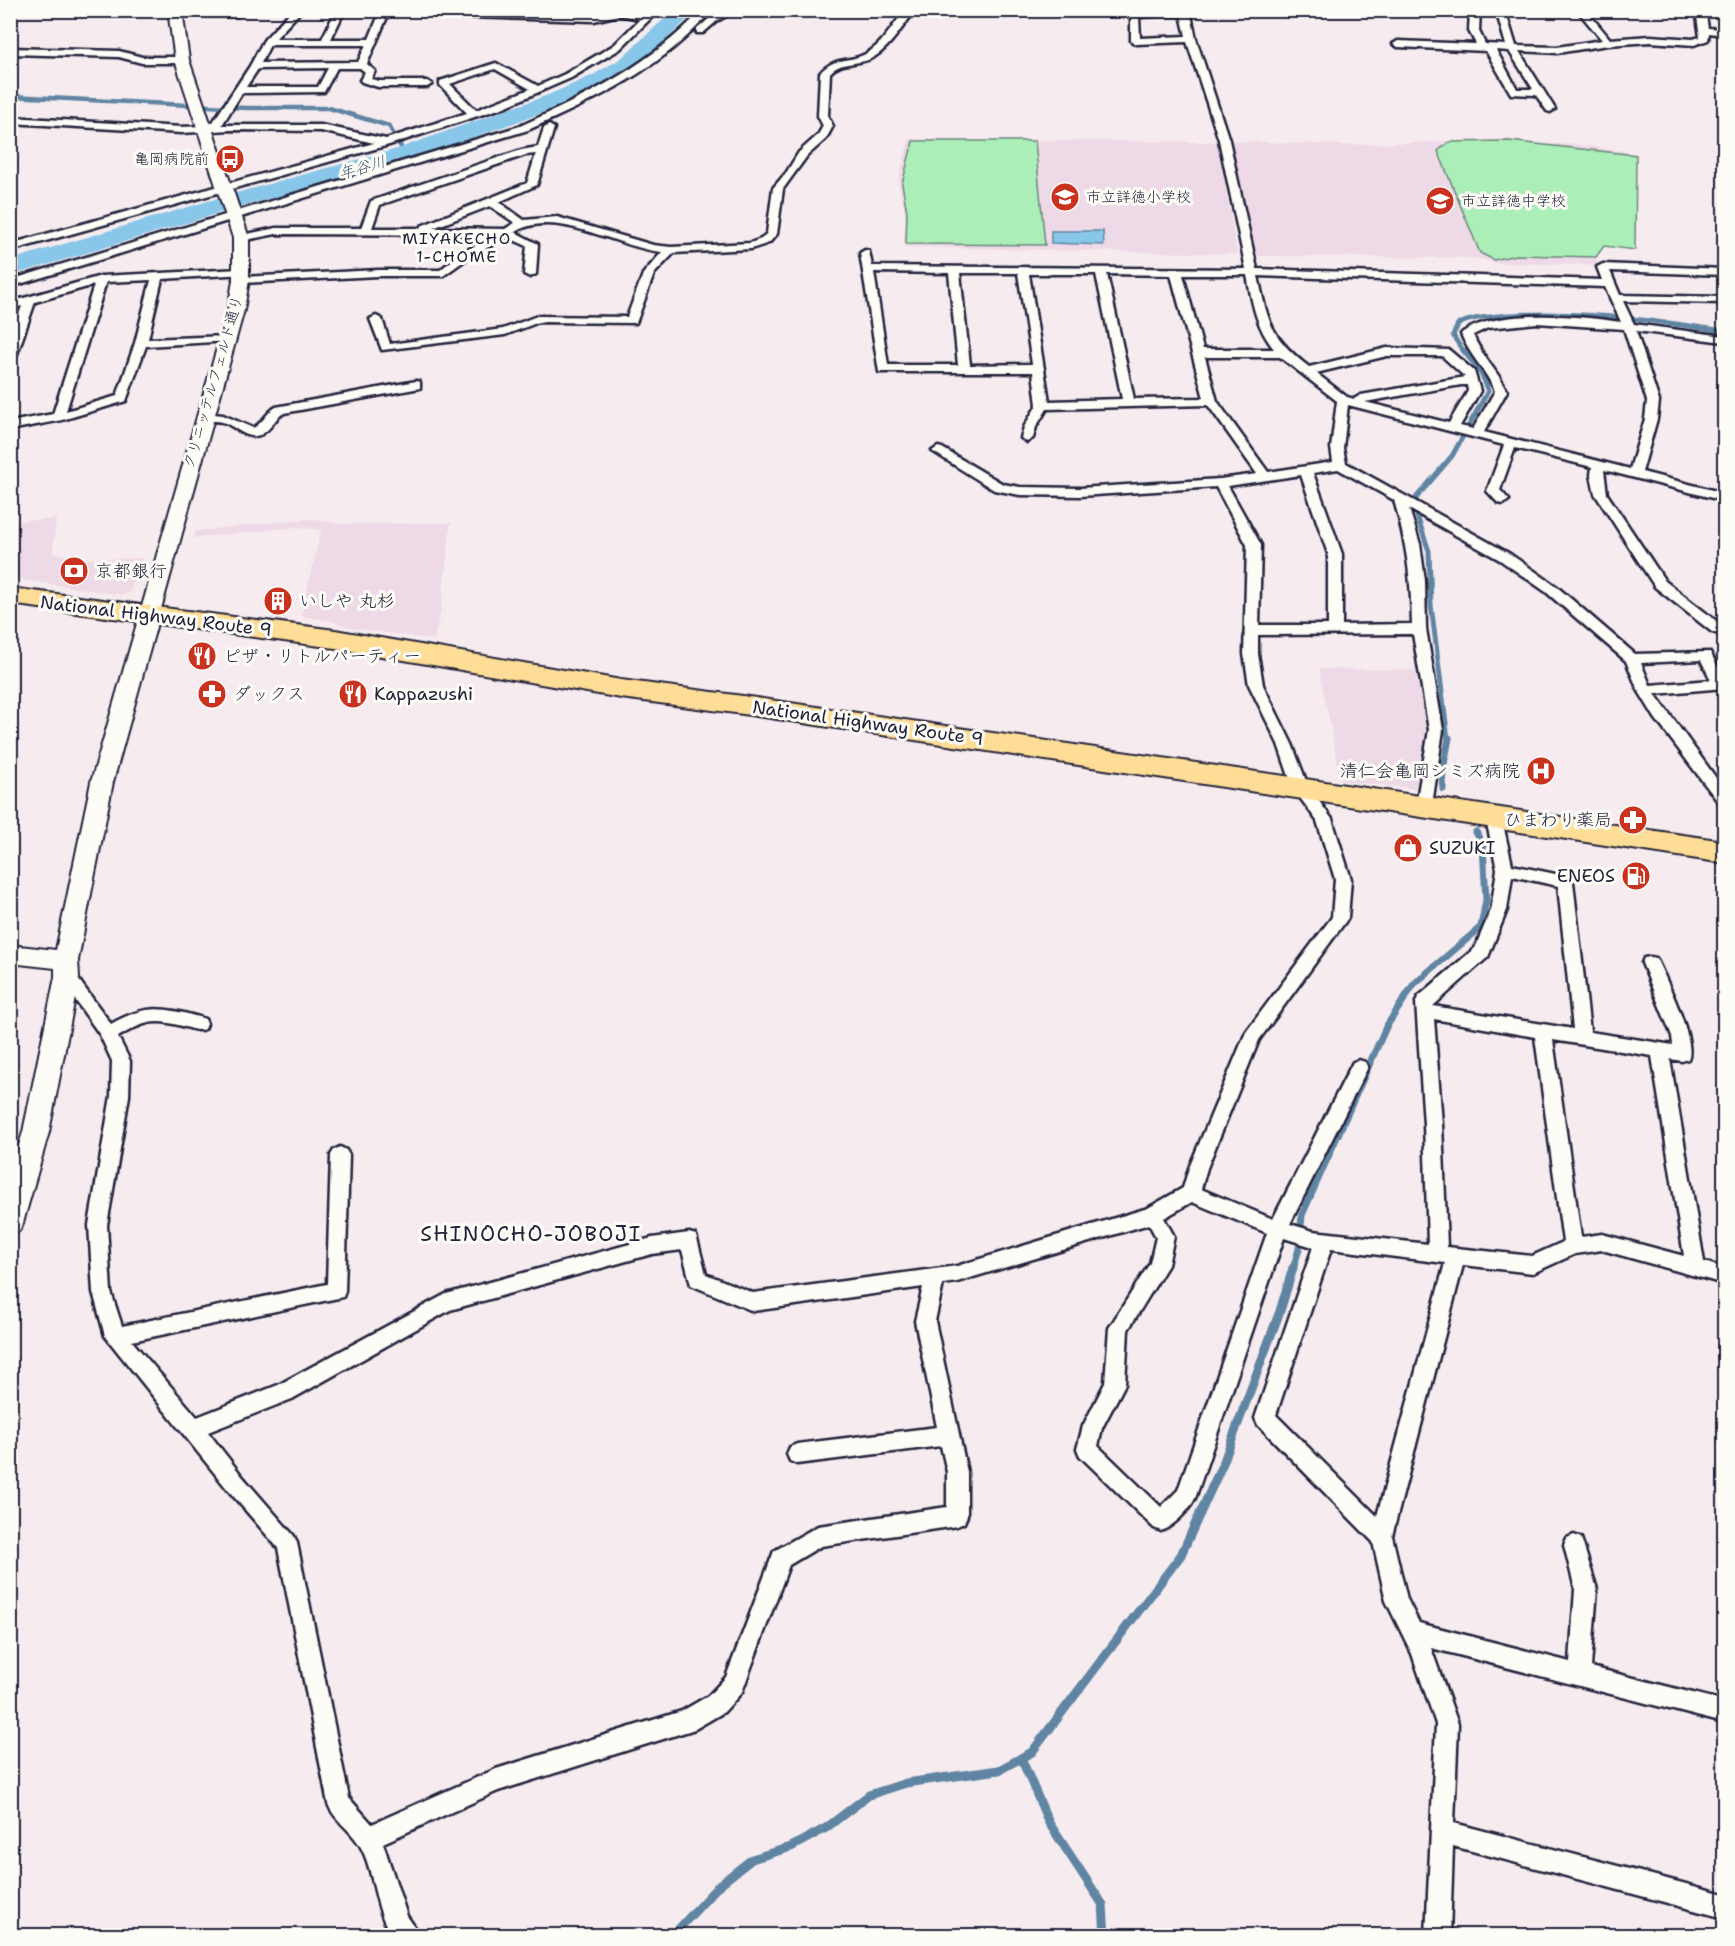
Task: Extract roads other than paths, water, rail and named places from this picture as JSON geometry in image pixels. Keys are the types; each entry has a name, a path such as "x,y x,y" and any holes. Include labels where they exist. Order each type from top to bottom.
{"highway":[{"name":"National Highway Route 9","path":"10,597 335,639 621,689 754,706 1493,815 1725,852"}],"street":[{"path":"176,12 237,13 238,10"},
{"path":"205,129 217,124 255,66 267,42 297,10"},
{"path":"325,42 341,10"},
{"path":"362,65 386,10"},
{"path":"426,10 432,13 594,18 619,12 651,14"},
{"path":"10,248 229,202 524,128 582,103 638,69 697,23 708,10"},
{"path":"663,50 683,46 714,19 733,10"},
{"path":"10,306 102,279 157,276 443,273 465,255 480,249 522,223 557,220 641,245 671,250 751,246 765,241 772,234 778,188 790,175 803,154 822,137 828,126 823,116 825,74 836,63 871,56 904,16 912,10"},
{"path":"1475,10 1474,31 1514,92 1538,92"},
{"path":"1500,10 1512,48 1550,109"},
{"path":"1581,10 1608,42"},
{"path":"1398,44 1557,50 1608,42 1650,39 1694,42 1705,38 1700,10"},
{"path":"1191,39 1136,41 1134,14 1185,11 1191,39 1224,140 1266,330 1283,353 1305,372 1343,400 1356,404 1725,497"},
{"name":"クリニッテルフェルド通り","path":"10,1223 36,1132 102,782 236,310 241,276 241,238 182,60 176,12"},
{"path":"10,284 385,143 499,106 535,88 568,76 617,47 651,14"},
{"path":"1703,30 1725,32"},
{"path":"267,42 373,42"},
{"path":"10,51 119,54 142,60 182,60"},
{"path":"255,66 362,65 370,71 366,80 378,84 427,84"},
{"path":"474,114 443,83 496,66 535,88"},
{"path":"239,90 321,90 333,67"},
{"path":"10,120 182,130 230,127 321,128 378,139 385,143"},
{"path":"415,231 532,184 549,128"},
{"path":"365,232 375,202 525,152 542,150"},
{"path":"492,202 522,223"},
{"path":"241,238 276,231 505,232 533,244 530,274"},
{"path":"376,319 386,348 505,332 537,319 632,321 645,278 655,262 671,250"},
{"path":"865,254 883,369 1038,368"},
{"path":"1635,473 1651,419 1653,401 1629,326 1603,267 1725,272"},
{"path":"868,269 1252,272 1609,284"},
{"path":"954,270 964,368"},
{"path":"1023,270 1043,405 1030,427 1027,438"},
{"path":"1101,271 1129,403"},
{"path":"1176,271 1211,402 1264,475"},
{"path":"10,426 58,417 122,398 141,343 157,276"},
{"path":"58,417 102,279"},
{"path":"1617,298 1725,300"},
{"path":"10,357 30,300"},
{"path":"1476,435 1501,391 1496,376 1470,347 1467,334 1477,326 1535,319 1580,320 1725,339"},
{"path":"141,343 227,339"},
{"path":"1305,372 1387,352 1445,352 1470,374 1474,391 1452,429"},
{"path":"1198,353 1283,353"},
{"path":"1356,404 1360,399 1472,381"},
{"path":"205,417 230,420 242,430 251,432 261,430 269,423 271,415 280,410 416,385"},
{"path":"1340,465 1337,448 1343,400"},
{"path":"1043,405 1211,402"},
{"path":"1503,500 1493,491 1510,444"},
{"path":"938,451 999,487 1020,491 1080,492 1186,483 1220,483 1340,465 1505,557 1551,589 1632,659 1645,690 1660,714 1725,799"},
{"path":"1599,466 1597,475 1601,494 1660,584 1717,629 1725,632"},
{"path":"1305,469 1335,554 1335,630"},
{"path":"193,1428 285,1392 446,1303 652,1246 689,1241 698,1279 753,1302 957,1274 1153,1215 1191,1193 1198,1168 1252,1037 1341,918 1343,879 1323,819 1301,788 1285,744 1256,685 1251,654 1254,545 1220,483"},
{"path":"1400,500 1413,544 1418,581 1419,629 1436,730 1424,806"},
{"path":"1252,630 1419,629"},
{"path":"1632,659 1705,655 1720,684 1645,690"},
{"path":"1438,1935 1447,1724 1412,1632 1397,1601 1382,1536 1447,1257 1433,1124 1424,1002 1482,952 1499,910 1505,868 1493,815"},
{"path":"1505,868 1565,882 1582,1038"},
{"path":"10,954 66,968 109,1034 121,1060 120,1096 98,1225 102,1292 115,1336 287,1543 339,1804 369,1838 398,1923 409,1935"},
{"path":"1424,1011 1682,1054 1680,1036 1650,963"},
{"path":"109,1034 137,1017 159,1012 199,1024"},
{"path":"1543,1031 1573,1246"},
{"path":"1660,1051 1695,1267"},
{"path":"1153,1215 1166,1236 1159,1265 1119,1328 1115,1384 1093,1426 1087,1449 1161,1521 1186,1496 1278,1228 1359,1067"},
{"path":"115,1336 336,1291 340,1155"},
{"path":"1191,1193 1278,1228 1325,1240 1447,1257 1533,1265 1573,1246 1602,1242 1725,1276"},
{"path":"1325,1240 1265,1418 1382,1536"},
{"path":"369,1838 496,1780 687,1721 716,1704 734,1684 781,1558 818,1536 957,1515 957,1473 925,1321 934,1277"},
{"path":"797,1454 950,1435"},
{"path":"1574,1545 1586,1589 1580,1675"},
{"path":"1412,1632 1725,1712"},
{"path":"1444,1832 1725,1906"}],"water":[{"path":"1051,231 1103,231 1104,245 1051,243"}],"waterway":[{"name":"年谷川","path":"10,268 234,201 405,154 556,100 601,80 628,64 687,10"},
{"path":"10,96 247,108 329,108 389,126 405,154"},
{"path":"1458,324 1469,320 1506,315 1571,314 1680,325"},
{"path":"1669,323 1724,331"},
{"path":"1448,739 1431,605 1429,551 1417,516 1416,498 1452,456 1488,391 1477,367 1453,335 1458,324"},
{"path":"1443,789 1443,770 1449,738"},
{"path":"1293,1269 1299,1249 1302,1215 1386,1027 1414,984 1481,927 1486,900 1483,846 1476,832"},
{"path":"1021,1758 1032,1752 1181,1555 1224,1461 1280,1311 1293,1268"},
{"path":"676,1936 674,1934 719,1885 752,1859 791,1847 826,1828 869,1795 906,1783 999,1770 1021,1758"},
{"path":"1021,1758 1049,1823 1103,1905 1105,1936"}],"place":[{"name":"亀岡病院前","path":"230,159"},
{"name":"市立詳徳小学校","path":"1065,197"},
{"name":"市立詳徳中学校","path":"1440,201"},
{"name":"京都銀行","path":"74,571"},
{"name":"いしや 丸杉","path":"278,601"},
{"name":"ピザ・リトルパーティー","path":"202,656"},
{"name":"ダックス","path":"212,694"},
{"name":"Kappazushi","path":"353,694"},
{"name":"清仁会亀岡シミズ病院","path":"1541,771"},
{"name":"ひまわり薬局","path":"1633,820"},
{"name":"SUZUKI","path":"1408,848"},
{"name":"ENEOS","path":"1636,876"}],"district":[{"name":"MIYAKECHO 1-CHOME","path":"457,247"},
{"name":"SHINOCHO-JOBOJI","path":"531,1234"}]}
